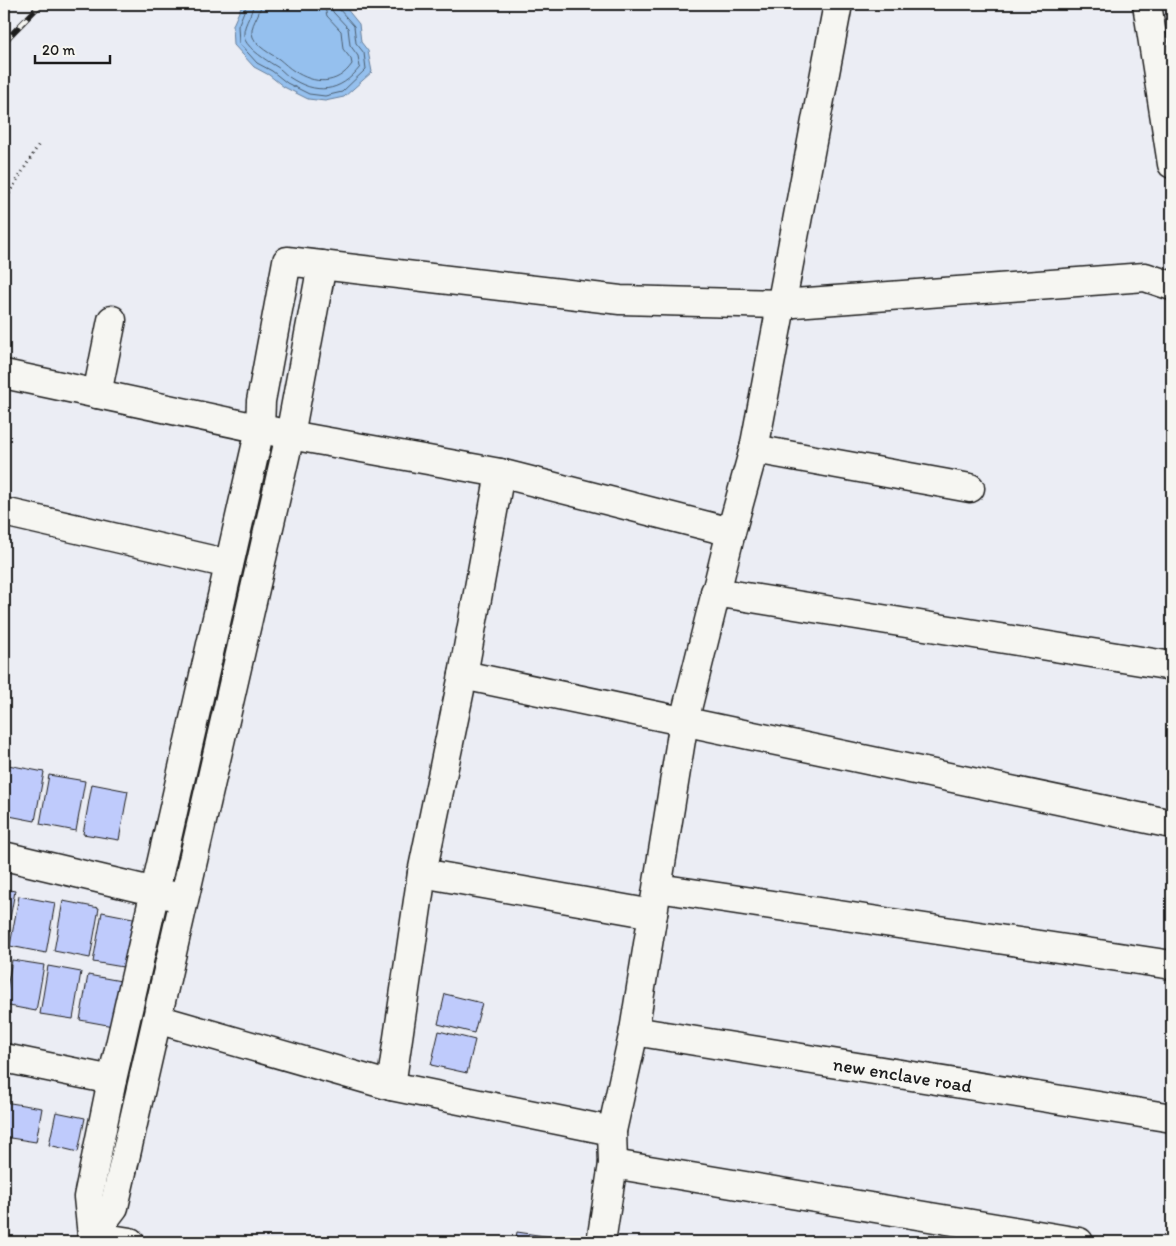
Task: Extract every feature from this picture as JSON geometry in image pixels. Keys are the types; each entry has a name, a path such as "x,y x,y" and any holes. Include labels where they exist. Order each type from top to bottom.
{"street":[{"path":"601,1242 613,1164 612,1131 634,1032 684,721 715,592 754,449 838,4"},
{"path":"1147,4 1166,89 1172,164"},
{"path":"92,1239 88,1198 112,1080 260,428 261,401 287,261 620,300 781,304 1145,277 1172,286"},
{"path":"92,1239 114,1206 290,435 322,265"},
{"path":"98,394 112,320"},
{"path":"4,374 290,435 500,473 731,532"},
{"path":"754,449 970,488"},
{"path":"391,1086 422,873 463,675 500,473"},
{"path":"4,512 229,564"},
{"path":"715,592 1172,666"},
{"path":"463,675 1172,824"},
{"path":"4,856 185,899"},
{"path":"422,873 1172,966"},
{"path":"157,1019 391,1086 612,1131"},
{"name":"new enclave road","path":"634,1032 1172,1118"},
{"path":"4,1058 112,1080"},
{"path":"613,1164 1079,1242"},
{"path":"92,1239 130,1242"}],"path":[{"path":"4,202 39,144"}],"water":[{"path":"247,4 339,4 346,8 359,24 361,42 368,51 372,72 344,97 325,101 308,99 284,87 269,75 254,67 234,45 233,25 241,7"}],"building":[{"path":"8,765 44,772 35,821 4,815 4,787"},
{"path":"49,775 85,781 76,831 40,824"},
{"path":"92,784 128,791 119,840 83,834"},
{"path":"4,889 15,891 6,941 4,941"},
{"path":"19,896 55,903 46,953 10,946"},
{"path":"63,901 99,908 90,958 54,951"},
{"path":"102,912 138,919 129,968 93,962"},
{"path":"12,960 44,965 36,1011 4,1005"},
{"path":"48,966 81,972 73,1019 40,1014"},
{"path":"88,975 121,981 113,1026 80,1020"},
{"path":"445,994 482,1003 474,1033 438,1024"},
{"path":"439,1031 475,1040 467,1073 431,1065"},
{"path":"4,1102 42,1108 36,1142 4,1137"},
{"path":"56,1112 85,1118 78,1152 49,1145"},
{"path":"517,1232 558,1238 558,1242 515,1242"}],"railway":[{"path":"4,42 41,4"}]}
